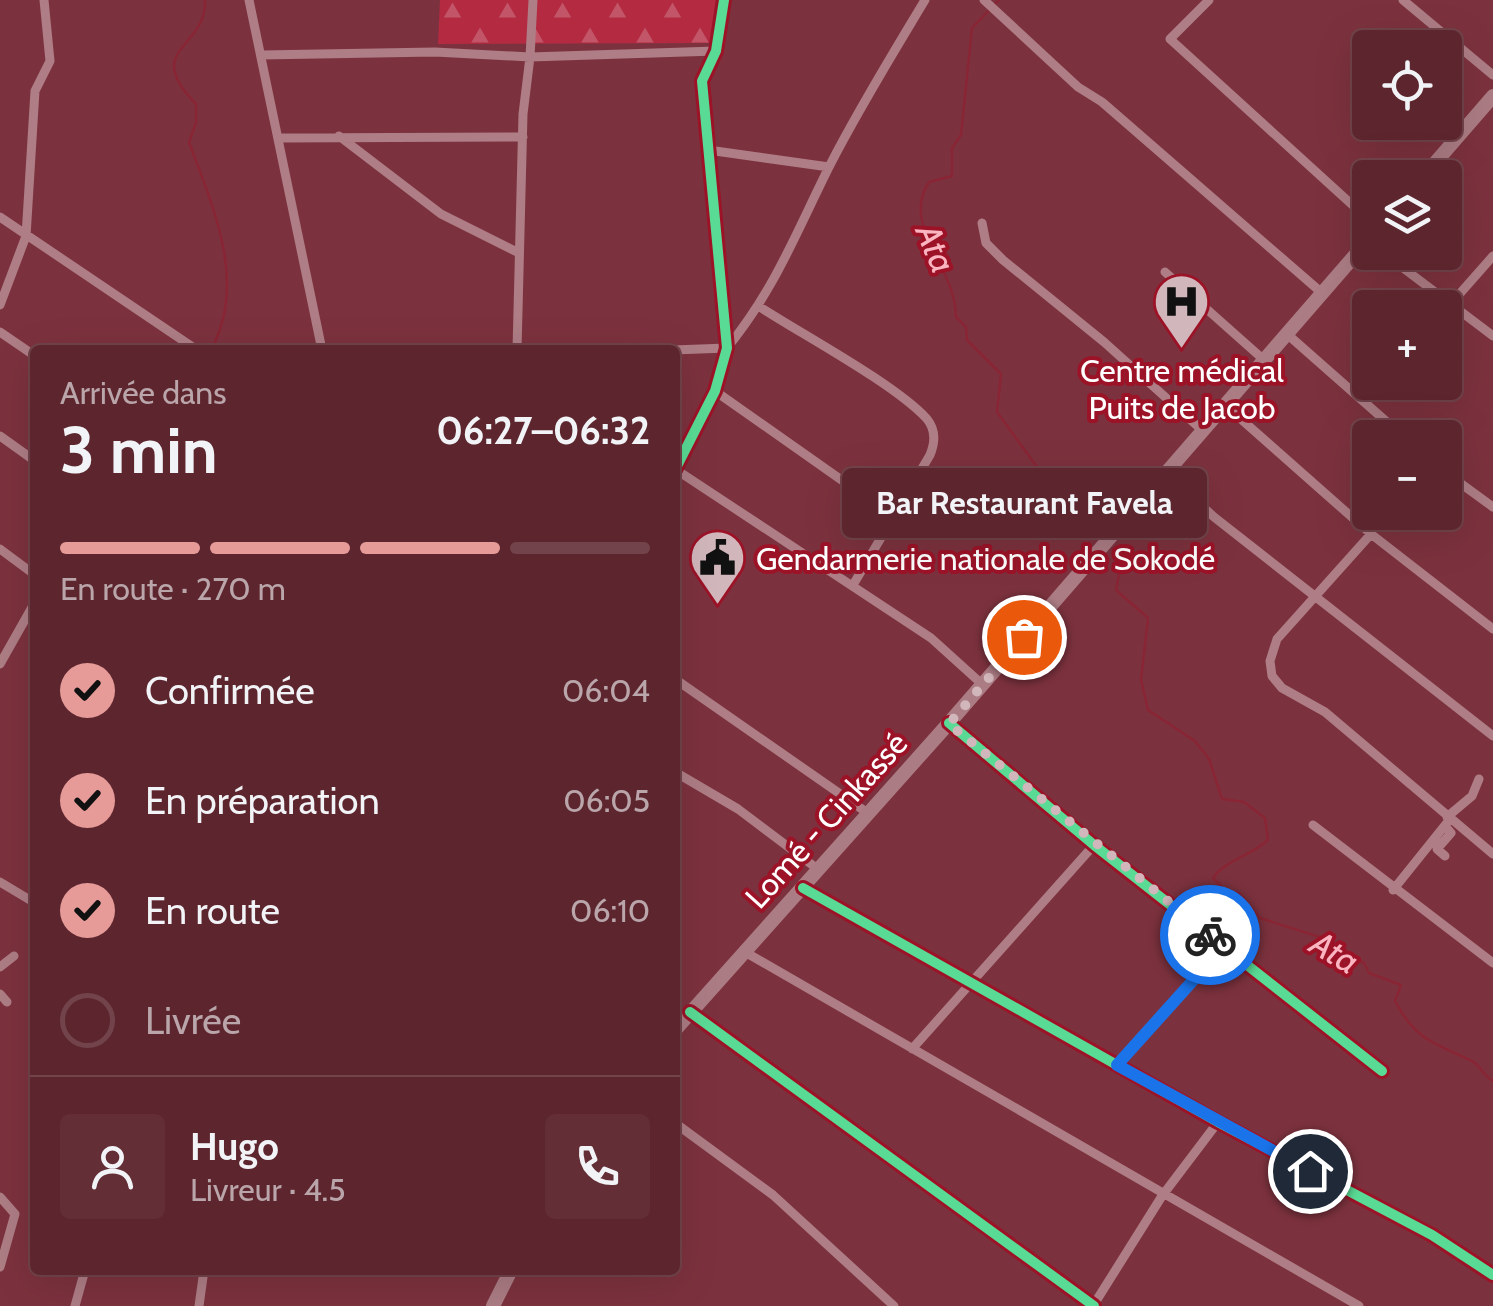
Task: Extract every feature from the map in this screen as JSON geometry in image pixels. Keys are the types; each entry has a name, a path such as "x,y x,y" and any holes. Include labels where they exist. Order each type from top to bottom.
{"highway":[{"path":"1438,160 1493,96"},
{"name":"Lomé - Cinkassé","path":"680,1023 949,724 1352,259"},
{"path":"493,1306 508,1275"}],"street":[{"path":"0,304 26,236 35,91 50,61 44,0"},
{"path":"249,0 279,138 301,267 321,345"},
{"path":"517,345 523,137 532,0"},
{"path":"680,459 715,390 727,348 702,81 716,51 724,0"},
{"path":"680,350 727,348 760,307 786,264 829,168 925,0"},
{"path":"1209,0 1170,39 1352,204"},
{"path":"1403,0 1493,75"},
{"path":"985,1 1322,293"},
{"path":"261,55 435,52 530,57 716,51"},
{"path":"339,136 441,214 519,254"},
{"path":"279,138 523,137"},
{"path":"708,150 829,168"},
{"path":"0,217 190,345"},
{"path":"982,223 986,243 1003,260 1203,431"},
{"path":"1462,290 1493,256"},
{"path":"1404,270 1428,290"},
{"path":"1164,272 1264,360"},
{"path":"760,307 928,420 934,444 930,456 853,585"},
{"path":"1462,315 1493,336"},
{"path":"0,332 30,353"},
{"path":"1286,334 1384,420"},
{"path":"715,390 894,517"},
{"path":"1225,405 1371,534 1493,629"},
{"path":"0,436 30,458"},
{"path":"680,472 931,638 982,685"},
{"path":"1166,473 1214,516 1493,736"},
{"path":"1462,485 1493,508"},
{"path":"1371,534 1276,639 1270,661 1272,676 1282,688 1325,712 1447,821 1493,854"},
{"path":"0,549 30,571"},
{"path":"0,664 30,611"},
{"path":"680,683 869,814"},
{"path":"949,724 1094,845 1382,1071"},
{"path":"680,775 738,810 819,870"},
{"path":"1393,890 1447,821 1472,796 1479,779"},
{"path":"1445,856 1436,849 1451,833 1447,821"},
{"path":"1313,825 1493,963"},
{"path":"912,1048 1094,845"},
{"path":"0,882 30,901"},
{"path":"803,888 1218,1122 1432,1236 1493,1275"},
{"path":"1117,1065 1224,946"},
{"path":"744,952 1359,1306"},
{"path":"0,967 14,956"},
{"path":"690,1012 1093,1306 1162,1196 1218,1122"},
{"path":"680,1127 774,1195 894,1306"},
{"path":"0,1196 15,1214 0,1267"},
{"path":"76,1306 84,1275"},
{"path":"199,1306 203,1275"}],"green space":[{"path":"440,0 716,0 710,43 438,44"}],"waterway":[{"path":"205,0 203,16 175,59 174,71 196,104 196,123 189,142 223,244 227,297 213,345"},
{"name":"Ata","path":"999,0 972,28 961,135 952,148 952,176 929,182 921,214 948,281 956,317 966,327 967,340 1001,374 997,412 1050,485 1101,533"},
{"name":"Ata","path":"1113,549 1120,569 1116,590 1148,618 1141,680 1148,710 1195,741 1209,759 1222,799 1244,802 1265,818 1268,840 1213,878 1224,889 1240,894 1260,918 1329,940 1339,951 1364,963 1369,973 1401,985 1395,1001 1410,1024 1435,1044 1473,1062 1493,1081"}],"cycle path":[{"path":"680,460 715,391 727,348 702,81 716,51 724,0"},
{"path":"949,723 1094,845 1382,1071"},
{"path":"803,888 1218,1122 1432,1235 1493,1275"},
{"path":"690,1012 1094,1306"}],"way so far":[{"path":"1024,637 949,724 1210,935"}],"place":[{"name":"Centre médical Puits de Jacob","path":"1182,350"},
{"name":"Gendarmerie nationale de Sokodé","path":"717,607"},
{"name":"Bar Restaurant Favela","path":"1024,637"}],"route":[{"path":"1210,935 1224,946 1117,1065 1310,1171"}]}
